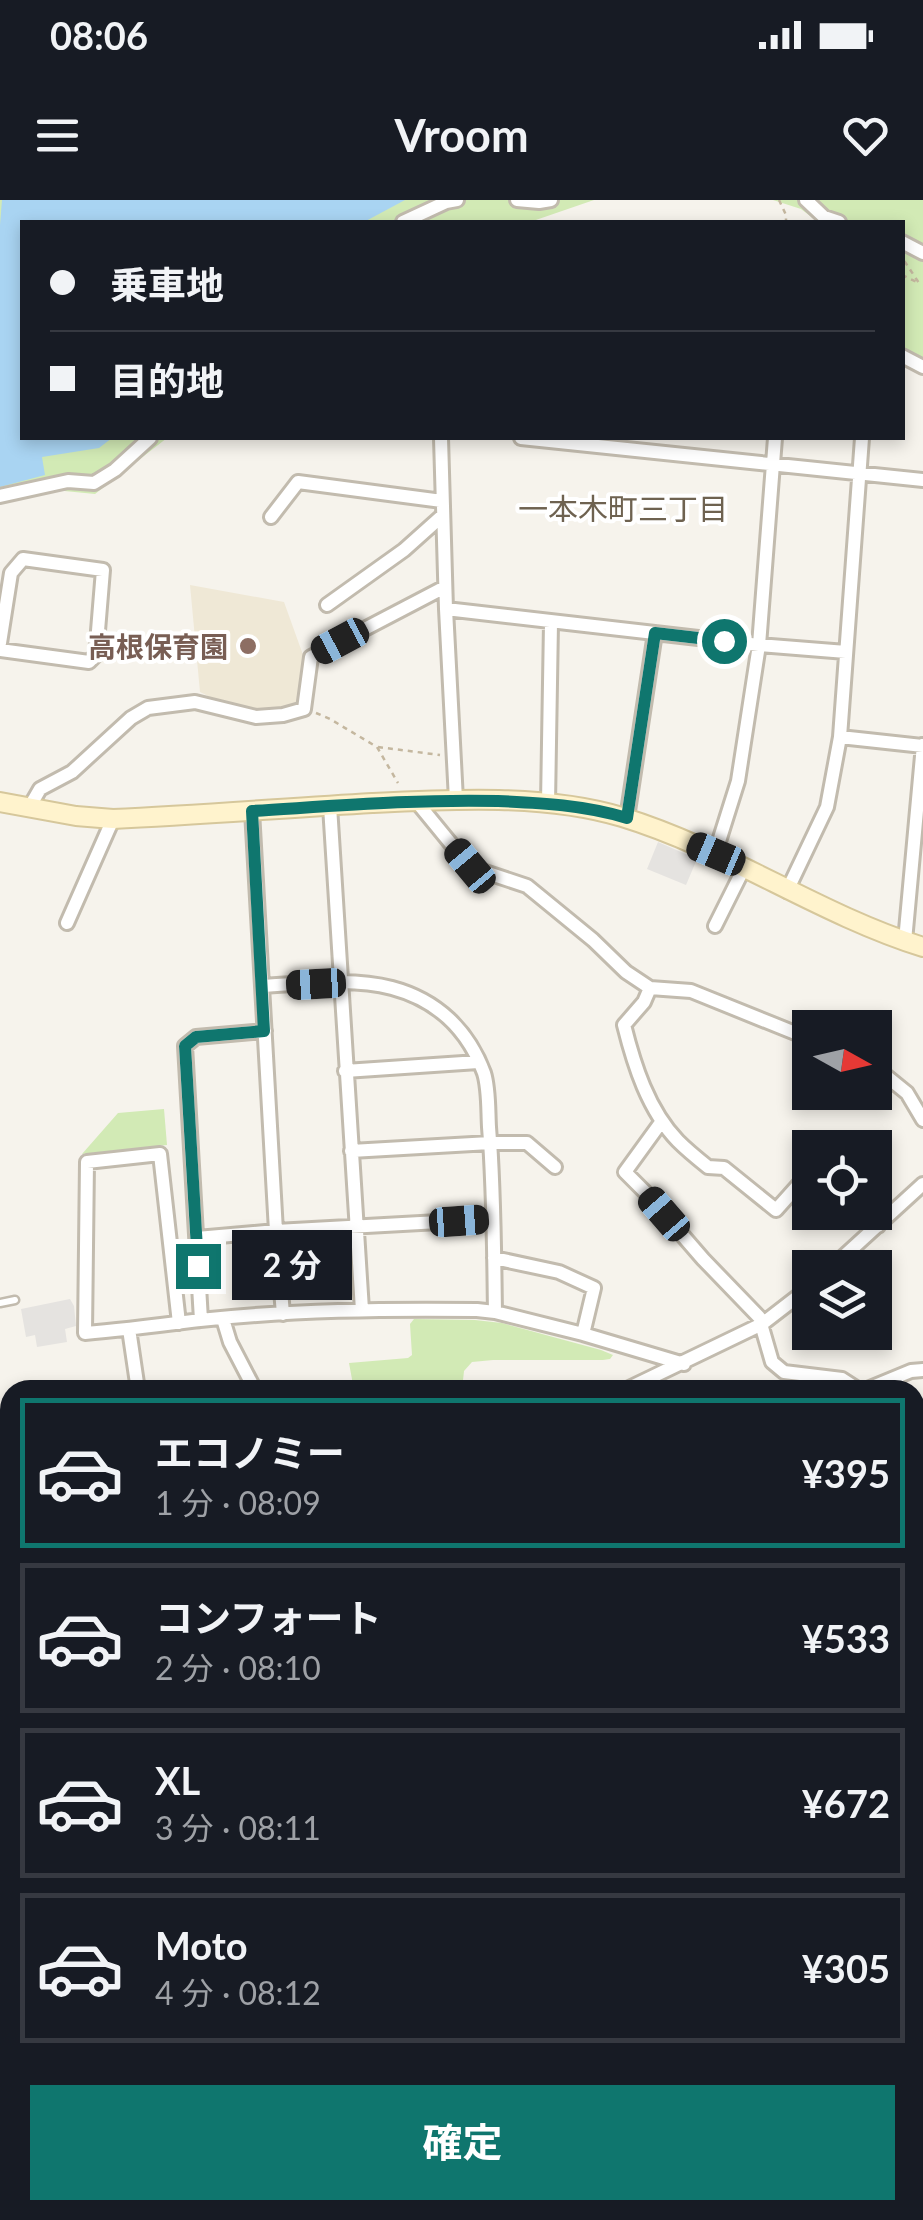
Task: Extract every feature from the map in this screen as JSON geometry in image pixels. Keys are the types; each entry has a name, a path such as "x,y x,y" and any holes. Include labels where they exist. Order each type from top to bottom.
{"street":[{"path":"406,220 457,200"},
{"path":"517,200 551,200"},
{"path":"806,200 834,220"},
{"path":"0,496 68,481 94,482 115,470 148,440"},
{"path":"441,440 456,800"},
{"path":"564,440 923,480"},
{"path":"716,854 738,781 759,645 775,440"},
{"path":"787,891 826,807 840,737 862,440"},
{"path":"272,517 298,482 442,508"},
{"path":"327,605 404,550 442,508"},
{"path":"23,559 102,570 96,655 88,662 0,646 11,573 23,559"},
{"path":"29,808 40,790 72,772 131,718 148,708 196,702 256,717 283,716 304,709 311,656 445,587"},
{"path":"446,610 846,652"},
{"path":"548,803 551,622"},
{"path":"627,818 655,633"},
{"path":"0,802 113,819 412,801 548,803 590,808 627,818 716,854 787,891 914,944 923,745 840,737"},
{"path":"412,801 470,866 528,886 626,972 650,988 691,992 792,1033"},
{"path":"330,806 362,1310"},
{"path":"252,811 283,1314"},
{"path":"67,923 113,819"},
{"path":"715,926 744,868"},
{"path":"262,986 342,983 393,988 444,1013 462,1031 485,1076 495,1312"},
{"path":"650,988 644,1002 624,1025 633,1061 662,1121 708,1168 724,1168 776,1210 792,1192"},
{"path":"201,1320 185,1046 196,1037 264,1031"},
{"path":"346,1071 478,1062"},
{"path":"892,1081 907,1093 923,1120"},
{"path":"662,1121 625,1172 759,1316 772,1362 784,1372 844,1380"},
{"path":"351,1151 527,1144 555,1167"},
{"path":"179,1323 160,1154 87,1162 85,1333 283,1314 362,1310 495,1312 684,1364"},
{"path":"892,1213 923,1184"},
{"path":"197,1238 493,1219"},
{"path":"851,1250 874,1230"},
{"path":"494,1258 559,1272 594,1288 583,1334"},
{"path":"648,1380 762,1324 792,1300"},
{"path":"223,1319 250,1380"},
{"path":"129,1329 137,1380"},
{"path":"887,1380 922,1369"}],"lane":[{"path":"0,1303 15,1300"}],"path":[{"path":"905,263 919,284 905,277"},
{"path":"304,709 377,746 454,757"},
{"path":"377,746 412,801"}],"shaded area":[{"name":"高根保育園","path":"190,585 284,602 307,666 301,706 293,710 248,710 200,692"},
{"path":"658,842 697,859 686,885 647,869"},
{"path":"70,1299 76,1326 65,1329 67,1342 37,1347 35,1335 26,1337 21,1309"}],"green space":[{"path":"0,200 594,200 536,220 20,220 20,440 164,440 95,494 54,490 0,504"},
{"path":"773,200 923,200 923,359 905,349 905,220 815,220 801,209"},
{"path":"164,1109 167,1145 82,1154 118,1113"},
{"path":"414,1319 502,1323 613,1355 603,1360 472,1362 464,1371 463,1380 352,1380 349,1363 412,1355 410,1324"}],"water":[{"path":"2,200 405,200 368,220 20,220 20,440 109,440 99,448 42,457 45,475 0,487"}],"place":[{"name":"高根保育園","path":"248,646"}],"district":[{"name":"一本木町三丁目","path":"623,508"}],"route":[{"path":"198,1266 185,1046 196,1037 264,1031 252,811 456,800 548,803 627,818 655,633 724,641"}]}
